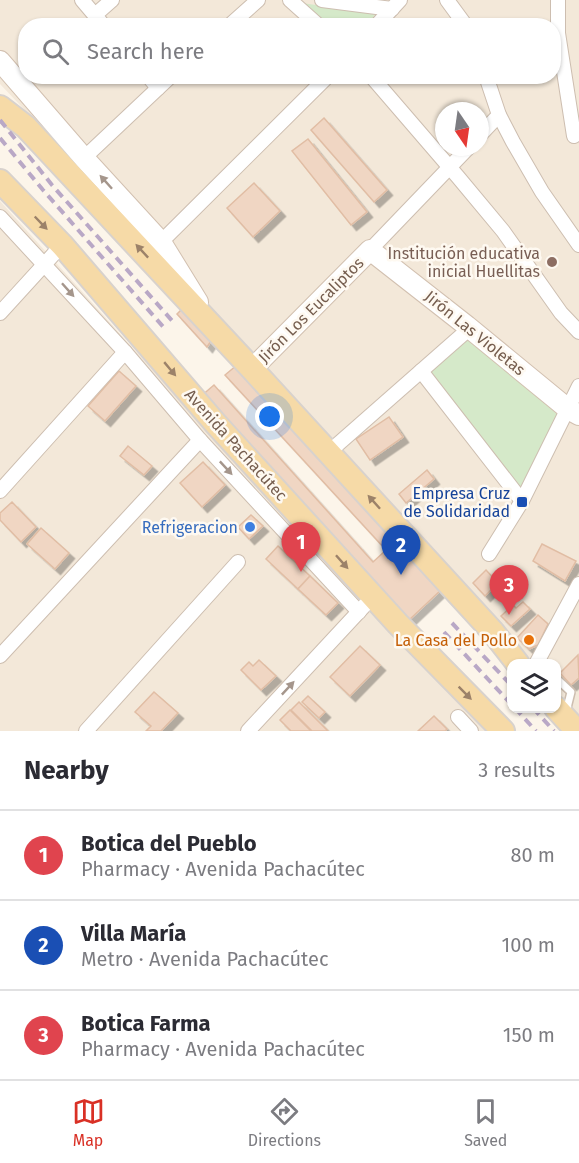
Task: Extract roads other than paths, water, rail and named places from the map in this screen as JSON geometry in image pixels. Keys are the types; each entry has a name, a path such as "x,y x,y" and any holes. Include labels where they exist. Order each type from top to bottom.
{"main road":[{"path":"0,107 26,127 216,330 493,632 515,659"},
{"name":"Avenida Pachacútec","path":"0,181 62,245 216,424 366,604 398,624 503,731"}],"street":[{"path":"82,0 98,18"},
{"path":"101,18 112,0"},
{"path":"238,18 258,0"},
{"path":"290,0 311,18"},
{"path":"322,0 396,4"},
{"path":"447,0 460,18"},
{"path":"558,0 558,18"},
{"path":"383,18 396,4"},
{"path":"561,52 574,136"},
{"path":"0,62 18,83"},
{"path":"19,84 161,242 216,330"},
{"path":"155,84 158,88"},
{"path":"84,158 162,84"},
{"path":"161,242 320,84"},
{"path":"378,84 502,231 561,313 579,332"},
{"path":"489,84 499,115 513,142 542,192 579,245"},
{"path":"489,126 499,115"},
{"name":"Jirón Los Eucaliptos","path":"252,369 460,156"},
{"name":"Avenida Pachacútec","path":"0,217 125,352 200,440 366,604"},
{"path":"0,313 62,245"},
{"name":"Jirón Las Violetas","path":"370,250 573,412"},
{"path":"329,452 470,328"},
{"path":"0,490 125,352"},
{"path":"421,371 522,501"},
{"path":"489,554 573,412 579,386"},
{"path":"0,656 200,440"},
{"path":"86,731 238,562"},
{"path":"538,659 579,584"},
{"path":"248,731 366,604"},
{"path":"458,717 471,731"}],"lane":[{"path":"561,683 571,692 566,719"}],"railway":[{"path":"0,120 52,185 175,324"},
{"path":"0,138 166,330"},
{"path":"452,623 507,681"},
{"path":"444,632 507,700"},
{"path":"520,713 536,731"},
{"path":"538,713 554,731"}],"place":[{"name":"Institución educativa inicial Huellitas","path":"552,262"},
{"name":"Empresa Cruz de Solidaridad","path":"522,502"},
{"name":"Refrigeracion","path":"250,527"},
{"name":"Botica del Pueblo","path":"301,572"},
{"name":"Villa María","path":"401,575"},
{"name":"Botica Farma","path":"509,615"},
{"name":"La Casa del Pollo","path":"529,640"}]}
